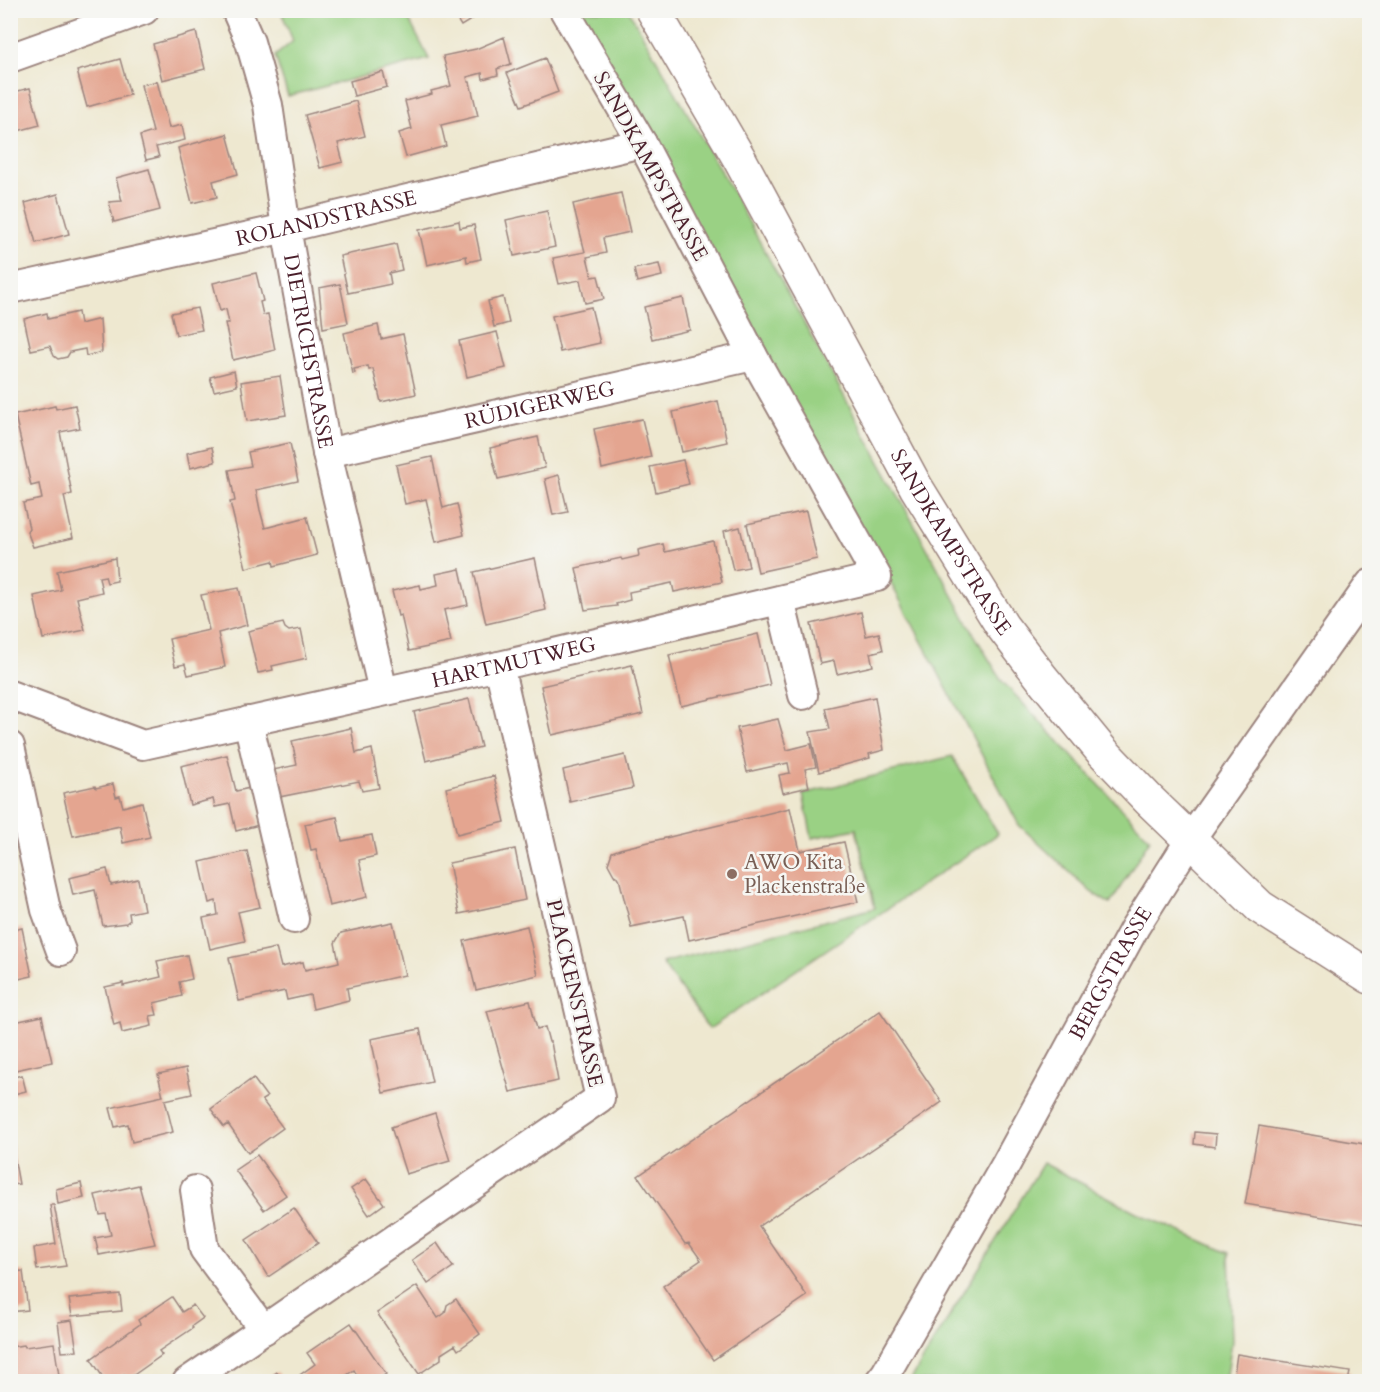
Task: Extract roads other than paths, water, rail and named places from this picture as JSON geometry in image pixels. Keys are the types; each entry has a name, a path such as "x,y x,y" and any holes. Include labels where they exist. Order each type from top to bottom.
{"street":[{"path":"10,58 144,10"},
{"name":"DIETRICHSTRASSE","path":"236,10 250,42 268,105 286,228 327,453 383,691"},
{"name":"SANDKAMPSTRASSE","path":"564,10 642,142 753,356 877,578"},
{"name":"SANDKAMPSTRASSE","path":"653,10 739,158 916,487 1002,626 1101,750 1149,800 1260,907 1370,977"},
{"name":"ROLANDSTRASSE","path":"10,289 286,228 642,142"},
{"name":"RÜDIGERWEG","path":"327,453 753,356"},
{"name":"HARTMUTWEG","path":"10,695 144,745 499,666 877,578"},
{"name":"BERGSTRASSE","path":"879,1382 1006,1164 1135,927 1190,840 1370,584"},
{"path":"780,600 803,696"},
{"name":"PLACKENSTRASSE","path":"187,1382 600,1098 499,666"},
{"path":"248,721 294,919"},
{"path":"10,746 46,910 61,951"},
{"path":"195,1190 204,1249 264,1330"}],"place":[{"name":"AWO Kita Plackenstraße","path":"732,874"}]}
